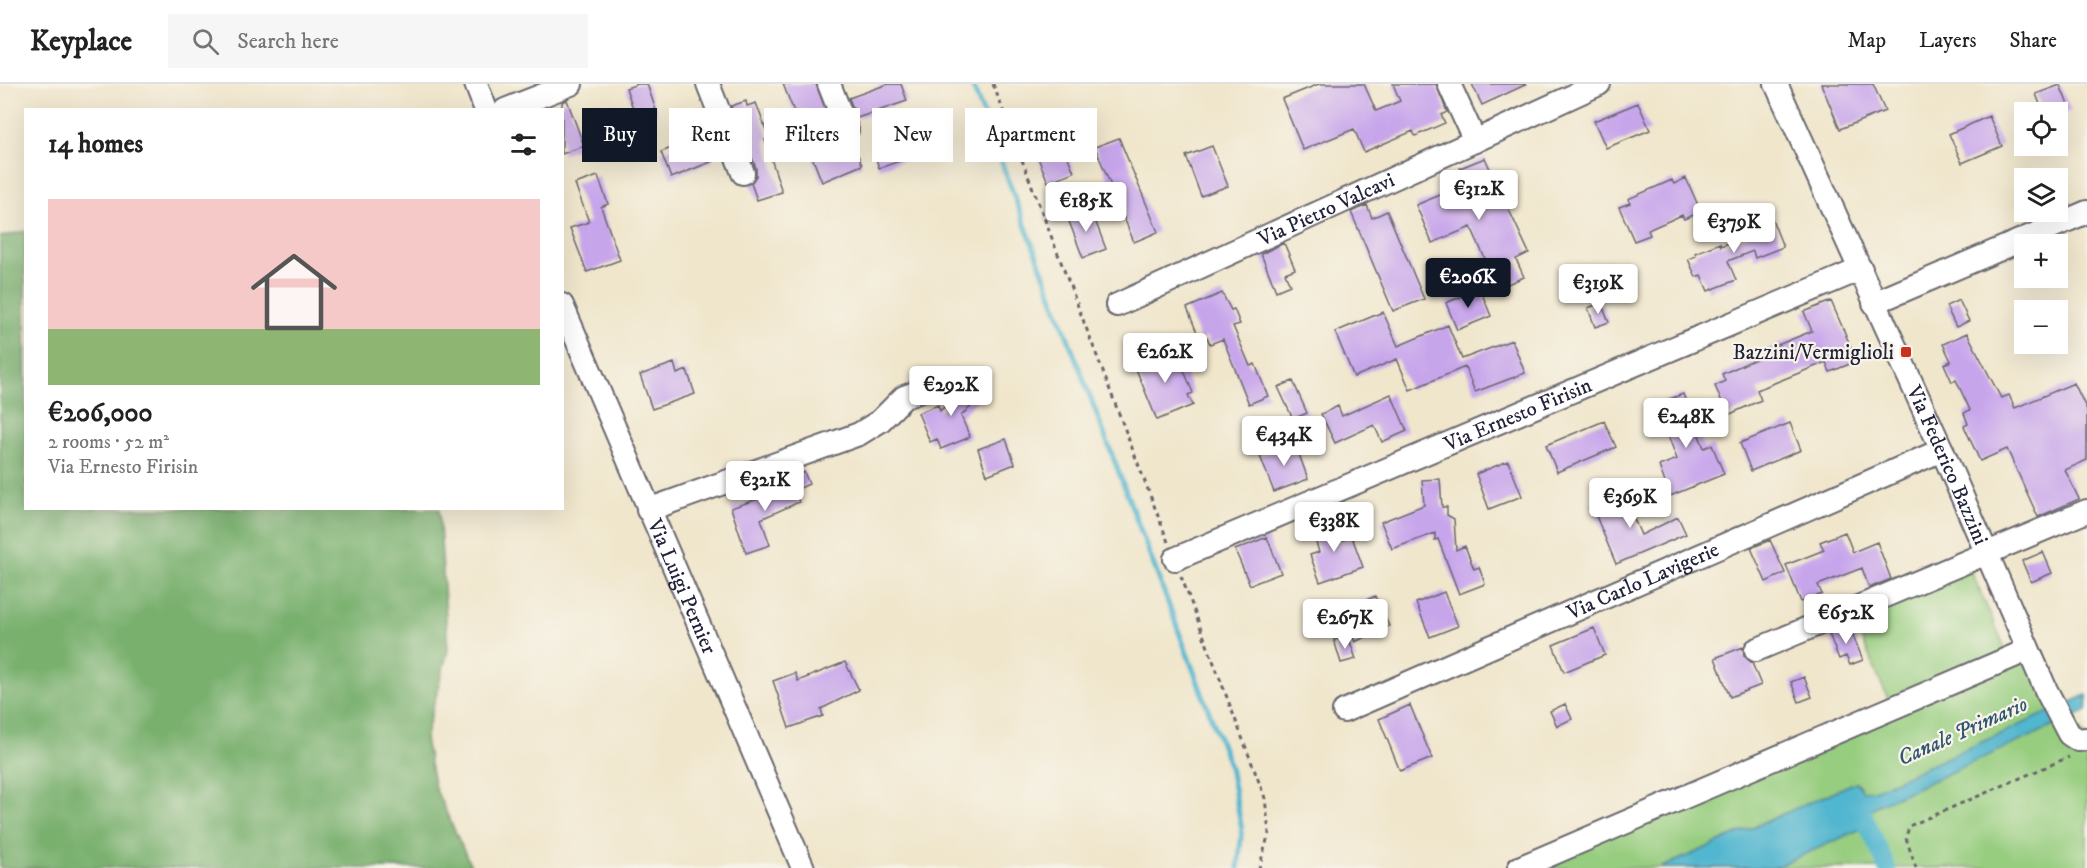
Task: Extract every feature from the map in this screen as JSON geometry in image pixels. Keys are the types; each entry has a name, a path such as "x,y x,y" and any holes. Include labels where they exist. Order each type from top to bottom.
{"street":[{"path":"476,84 485,108"},
{"path":"510,108 571,84"},
{"path":"708,84 744,173"},
{"path":"830,84 839,108"},
{"path":"1449,84 1475,141"},
{"name":"Via Pietro Valcavi","path":"1117,305 1475,141 1555,93 1599,84"},
{"name":"Via Federico Bazzini","path":"1776,84 1942,450 2046,690 2075,735"},
{"path":"1874,303 2087,212"},
{"name":"Via Ernesto Firisin","path":"1175,559 1861,269"},
{"name":"Via Luigi Pernier","path":"564,310 803,868"},
{"path":"648,510 859,434 880,421 904,397 954,379"},
{"name":"Via Carlo Lavigerie","path":"1344,711 1942,450"},
{"path":"1756,650 1987,555 2087,510"},
{"path":"1519,868 2028,650"}],"path":[{"path":"993,84 1265,798 1269,832 1259,868"},
{"path":"1916,868 1906,838 1910,826 2074,756 2075,735"}],"green space":[{"path":"24,231 24,510 439,510 448,650 425,739 435,788 472,868 0,868 0,237"},
{"path":"1968,564 2009,658 2028,650 2046,690 2087,739 2087,868 1519,868 1892,708 1851,615"}],"water":[{"path":"2087,695 2087,711 1876,806 1870,811 1874,823 1774,868 1660,868 1856,782 1863,791 1874,790"}],"building":[{"path":"647,84 655,108 633,108 626,88"},
{"path":"783,84 816,84 825,108 793,108"},
{"path":"888,84 901,84 907,101 886,108 872,108 872,113 860,117 860,108 853,108 849,98"},
{"path":"1319,84 1364,84 1376,111 1400,101 1393,84 1436,84 1447,112 1441,115 1445,123 1415,136 1413,131 1364,152 1354,129 1303,150 1282,99"},
{"path":"1472,84 1527,84 1482,105"},
{"path":"1821,84 1873,84 1885,111 1840,129"},
{"path":"2060,85 2067,102 2039,102 2036,94"},
{"path":"567,100 582,141 582,147 564,153 564,108 562,108 562,102"},
{"path":"746,101 747,106 756,103 764,125 764,162 772,162 782,192 757,200 751,183 756,176 752,158 752,108 732,108 731,106"},
{"path":"1638,103 1650,130 1606,148 1594,121"},
{"path":"1989,116 2002,146 1962,163 1949,134"},
{"path":"1119,138 1158,232 1134,242 1097,152 1097,146"},
{"path":"1212,146 1228,186 1201,196 1186,156"},
{"path":"669,149 669,162 711,162 671,178 661,152"},
{"path":"1485,158 1529,253 1516,259 1524,277 1498,288 1471,227 1432,243 1416,205 1462,186 1457,175 1462,173 1460,168"},
{"path":"860,160 862,165 822,182 814,162 860,162"},
{"path":"877,162 897,162 879,168"},
{"path":"1040,162 1070,162 1074,172 1048,182"},
{"path":"598,176 608,204 601,207 620,260 587,272 570,228 589,222 575,184"},
{"path":"1686,178 1701,212 1684,219 1682,215 1648,230 1650,235 1634,241 1619,207 1630,203 1628,199 1672,180 1674,184"},
{"path":"1367,205 1372,218 1387,211 1424,299 1393,311 1351,212"},
{"path":"1090,207 1106,249 1083,258 1067,216"},
{"path":"1772,219 1783,247 1755,258 1753,251 1728,261 1736,280 1708,291 1701,275 1696,277 1688,259 1696,256 1695,253 1720,243 1721,246 1747,236 1744,230"},
{"path":"1284,243 1295,269 1285,273 1290,285 1276,291 1261,254"},
{"path":"1480,289 1491,316 1457,330 1446,303"},
{"path":"1222,293 1231,310 1234,309 1240,324 1233,326 1250,366 1255,364 1268,396 1249,404 1223,339 1210,344 1207,337 1200,340 1187,308"},
{"path":"1959,300 1969,321 1956,327 1946,306"},
{"path":"1831,301 1857,361 1830,372 1826,362 1757,390 1761,400 1728,415 1715,386 1725,381 1722,374 1767,354 1765,350 1812,331 1804,312"},
{"path":"1601,303 1609,322 1595,327 1588,308"},
{"path":"1383,312 1398,346 1448,325 1462,359 1512,340 1525,373 1475,392 1465,367 1410,390 1397,359 1354,377 1335,332"},
{"path":"1967,333 2001,398 2009,395 2015,408 2074,383 2087,410 2087,460 2065,470 2079,499 2038,517 2007,449 1980,461 1964,426 1968,424 1964,413 1970,410 1956,380 1952,382 1944,364 1951,361 1943,344"},
{"path":"1169,348 1178,370 1183,368 1193,393 1188,395 1193,405 1157,420 1136,369 1140,368 1137,361"},
{"path":"674,363 677,374 687,370 695,394 652,409 640,375"},
{"path":"972,380 985,393 961,416 970,437 941,449 937,439 930,442 918,413 938,405 940,411"},
{"path":"1293,381 1307,413 1293,419 1278,387"},
{"path":"1391,394 1407,431 1382,442 1374,425 1335,443 1321,414 1338,406 1342,416"},
{"path":"1683,394 1704,448 1712,445 1724,474 1670,496 1659,466 1677,459 1656,404"},
{"path":"1604,421 1616,447 1557,472 1546,445"},
{"path":"1790,423 1801,450 1751,471 1740,443"},
{"path":"1006,439 1015,464 987,475 978,449"},
{"path":"1295,443 1308,479 1274,492 1260,456"},
{"path":"1508,461 1522,496 1489,509 1476,474"},
{"path":"804,472 809,484 793,491 799,502 761,519 770,545 746,553 731,508 770,495 767,489"},
{"path":"1440,479 1442,507 1447,507 1447,515 1454,519 1456,550 1465,546 1474,569 1479,567 1485,584 1459,594 1438,539 1435,540 1435,533 1392,549 1381,522 1424,505 1422,480"},
{"path":"1622,491 1641,535 1678,517 1686,534 1616,564 1591,504"},
{"path":"1337,522 1343,540 1352,537 1363,567 1320,582 1310,555 1319,552 1312,530"},
{"path":"1845,532 1853,552 1877,542 1891,579 1869,588 1862,568 1818,585 1822,594 1801,602 1786,565 1824,550 1820,542"},
{"path":"1267,537 1281,573 1250,585 1235,550"},
{"path":"1770,540 1785,573 1766,582 1751,548"},
{"path":"2043,552 2052,573 2031,582 2022,561"},
{"path":"1444,592 1458,626 1430,637 1416,603"},
{"path":"1375,596 1389,626 1355,642 1341,612"},
{"path":"1849,626 1863,660 1850,665 1846,656 1839,659 1829,634"},
{"path":"1594,628 1605,655 1564,672 1553,645"},
{"path":"1348,636 1356,659 1341,663 1334,640"},
{"path":"1743,647 1744,656 1752,663 1761,685 1730,697 1715,658"},
{"path":"845,662 859,690 821,709 823,716 789,728 773,681 795,673 798,681"},
{"path":"1804,677 1812,697 1799,702 1791,682"},
{"path":"1565,704 1572,719 1557,726 1550,711"},
{"path":"1410,705 1432,758 1400,771 1379,719"}],"waterway":[{"path":"972,84 1230,767 1242,830 1238,868"},
{"path":"1859,805 1887,868"}],"place":[{"name":"Bazzini/Vermiglioli","path":"1906,352"}],"water label":[{"name":"Canale Primario","path":"1962,730"}]}
